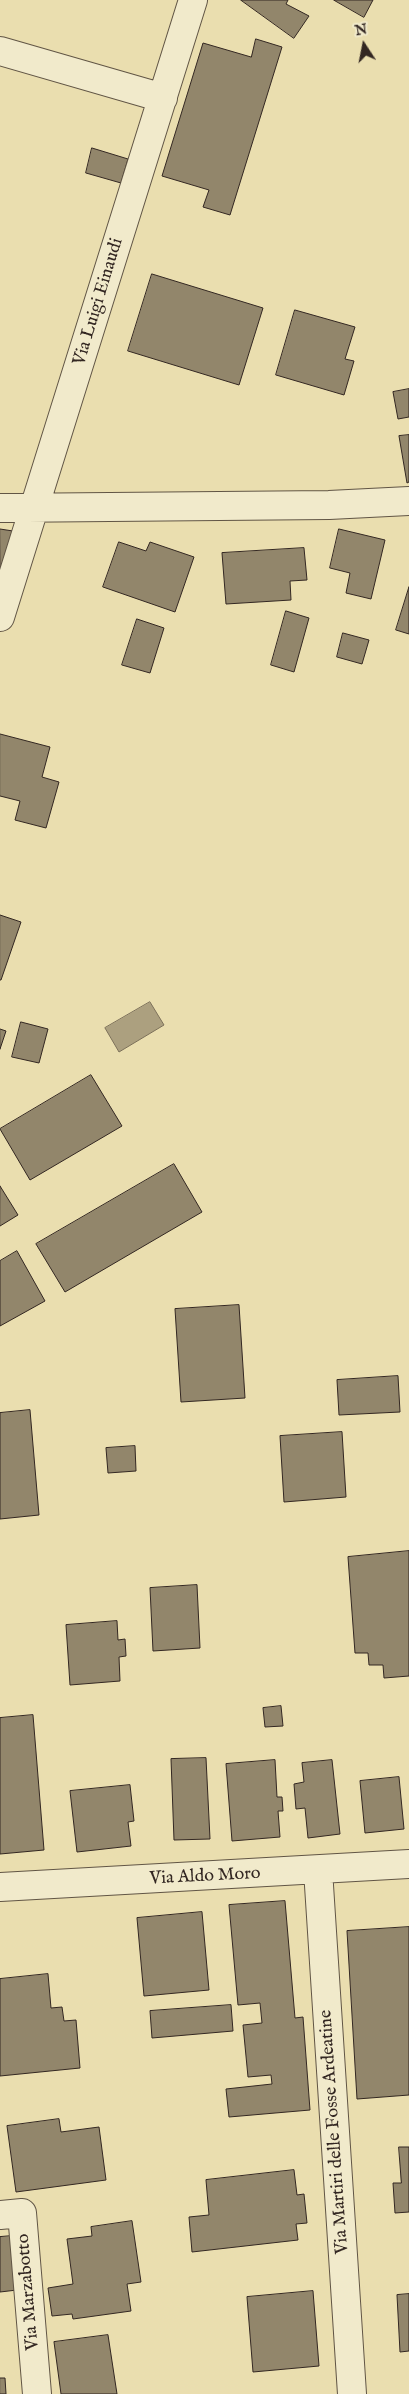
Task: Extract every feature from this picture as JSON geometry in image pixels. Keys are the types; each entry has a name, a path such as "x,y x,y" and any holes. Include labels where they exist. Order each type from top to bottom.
{"street":[{"name":"Via Luigi Einaudi","path":"0,617 193,0"},
{"path":"0,51 163,98"},
{"path":"0,508 329,505 409,501"},
{"name":"Via Aldo Moro","path":"0,1887 409,1864"},
{"name":"Via Martiri delle Fosse Ardeatine","path":"318,1870 352,2394"},
{"name":"Via Marzabotto","path":"0,2215 22,2213 37,2394"}],"shaded area":[{"path":"150,1002 164,1025 119,1052 105,1028"}],"building":[{"path":"241,0 288,0 286,4 309,16 294,38"},
{"path":"334,0 373,0 364,17"},
{"path":"256,39 282,47 230,215 203,207 209,190 162,176 203,43 251,57"},
{"path":"92,148 128,159 121,183 86,173"},
{"path":"152,274 263,308 239,385 128,351"},
{"path":"295,310 355,327 345,359 354,361 344,395 276,375"},
{"path":"409,389 409,417 398,419 393,392"},
{"path":"409,435 409,482 407,483 399,436"},
{"path":"0,529 13,531 0,574"},
{"path":"339,529 385,540 371,599 346,593 350,573 330,568"},
{"path":"119,542 146,551 150,542 194,557 175,612 103,587"},
{"path":"304,548 307,580 290,581 291,600 226,604 222,553"},
{"path":"409,587 409,634 396,630"},
{"path":"286,611 309,618 294,672 271,665"},
{"path":"137,619 164,628 150,673 122,665"},
{"path":"343,633 369,640 362,664 337,657"},
{"path":"0,734 50,747 42,777 59,782 46,828 15,820 20,801 0,796"},
{"path":"0,915 21,922 1,980 0,980"},
{"path":"21,1022 48,1029 39,1063 12,1057"},
{"path":"0,1029 6,1031 0,1049"},
{"path":"91,1075 122,1126 30,1180 0,1129"},
{"path":"174,1164 202,1212 65,1292 36,1244"},
{"path":"0,1186 18,1215 0,1226"},
{"path":"17,1251 45,1301 0,1326 0,1261"},
{"path":"239,1305 245,1398 181,1402 175,1309"},
{"path":"398,1376 400,1412 339,1415 337,1380"},
{"path":"30,1410 39,1515 0,1519 0,1413"},
{"path":"342,1432 346,1497 284,1502 280,1436"},
{"path":"135,1446 136,1471 108,1473 106,1448"},
{"path":"409,1551 409,1676 384,1678 383,1665 369,1665 368,1653 355,1653 348,1557"},
{"path":"197,1585 200,1648 153,1651 150,1588"},
{"path":"117,1621 118,1640 125,1639 126,1656 119,1657 120,1681 70,1685 66,1625"},
{"path":"281,1706 283,1726 265,1727 263,1708"},
{"path":"33,1715 44,1850 0,1854 0,1718"},
{"path":"206,1758 210,1839 174,1840 171,1759"},
{"path":"275,1760 277,1797 282,1797 283,1811 278,1811 280,1837 232,1841 226,1764"},
{"path":"332,1760 340,1834 308,1838 305,1808 296,1809 294,1784 304,1782 302,1763"},
{"path":"399,1777 404,1829 365,1833 360,1781"},
{"path":"130,1785 134,1821 128,1822 131,1846 77,1852 70,1791"},
{"path":"285,1901 295,2018 303,2017 310,2110 229,2117 226,2089 272,2084 271,2075 248,2077 243,2025 262,2023 260,2003 238,2005 229,1905"},
{"path":"202,1912 209,1990 144,1996 137,1918"},
{"path":"409,1927 409,2095 357,2099 347,1931"},
{"path":"48,1974 51,2008 62,2007 64,2021 76,2020 80,2068 0,2076 0,1979"},
{"path":"231,2005 233,2031 152,2038 150,2011"},
{"path":"59,2119 61,2132 99,2127 106,2180 16,2192 7,2126"},
{"path":"399,2147 409,2147 409,2212 395,2213 393,2183 401,2183"},
{"path":"294,2170 297,2195 304,2194 307,2223 296,2224 298,2240 192,2252 189,2217 209,2215 206,2180"},
{"path":"132,2221 141,2282 127,2284 131,2311 73,2319 72,2314 52,2316 48,2288 73,2284 67,2239 92,2236 91,2227"},
{"path":"12,2236 17,2290 0,2292 0,2237"},
{"path":"313,2291 319,2366 253,2372 247,2297"},
{"path":"409,2294 409,2351 400,2352 397,2295"},
{"path":"108,2335 117,2394 61,2394 54,2342"},
{"path":"0,2378 5,2378 6,2394 0,2394"}]}
